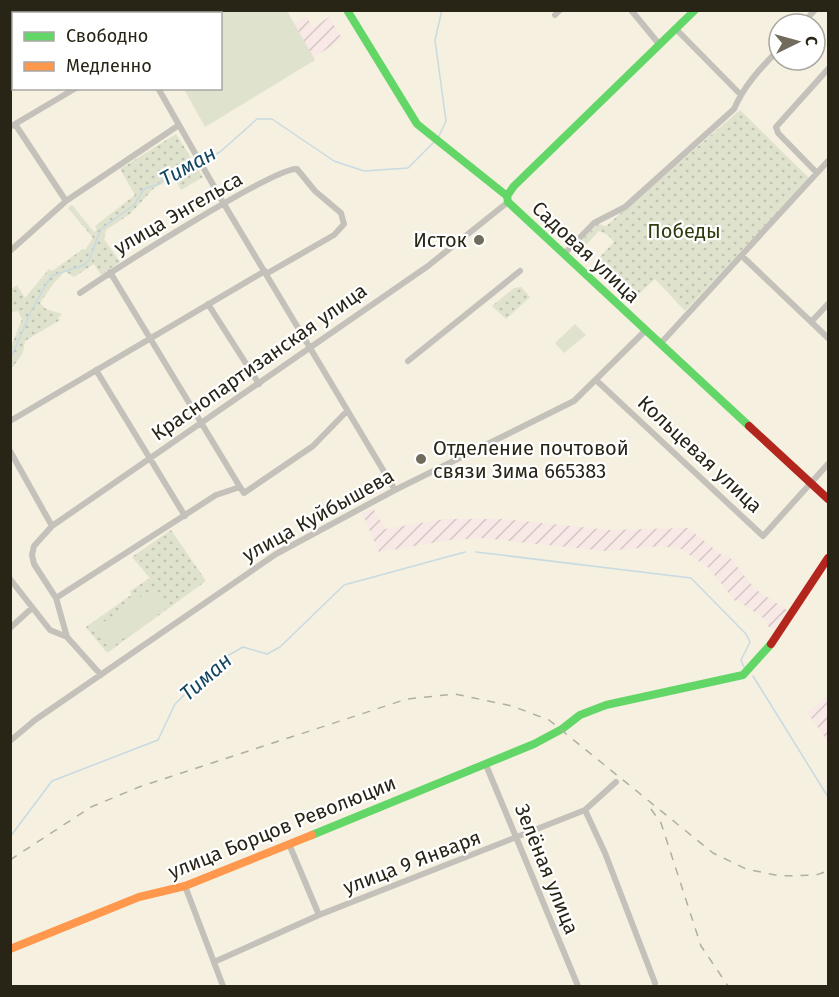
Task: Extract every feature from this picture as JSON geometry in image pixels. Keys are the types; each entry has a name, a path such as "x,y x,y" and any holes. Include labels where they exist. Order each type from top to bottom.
{"street":[{"name":"Садовая улица","path":"347,10 417,124 508,199 564,254 828,499"},
{"path":"631,10 659,44"},
{"name":"Краснопартизанская улица","path":"56,598 34,564 32,551 52,526 428,266 508,199 514,186 695,10"},
{"path":"676,28 739,93"},
{"path":"564,254 594,223 625,207 734,109 739,93 767,62"},
{"path":"818,172 778,133 776,127 828,69"},
{"path":"66,201 13,125 73,90"},
{"path":"159,90 196,158 395,490"},
{"path":"10,251 66,201 178,125"},
{"path":"661,343 828,161"},
{"name":"улица Энгельса","path":"80,293 110,272 224,204 285,171 297,169 315,191 341,213 344,224 334,235 266,273"},
{"path":"742,257 828,338"},
{"path":"408,361 520,271"},
{"path":"110,272 244,493 313,446 347,411"},
{"path":"10,421 150,337 266,273"},
{"path":"208,304 259,384"},
{"path":"811,322 828,304"},
{"name":"улица Куйбышева","path":"10,741 35,720 276,554 395,490 548,416 574,401 646,330"},
{"path":"96,370 185,516"},
{"name":"Кольцевая улица","path":"596,380 763,536 828,464"},
{"path":"10,451 52,526"},
{"path":"67,637 56,598 216,495 240,487"},
{"name":"улица Борцов Революции","path":"10,949 139,897 185,886 486,765 562,729 580,715 606,705 743,675 763,655 828,558"},
{"path":"10,579 50,630 67,637 101,675"},
{"path":"10,628 32,608"},
{"name":"Зелёная улица","path":"486,765 578,987"},
{"name":"улица 9 Января","path":"214,962 319,915 517,839 585,810 616,782"},
{"path":"585,810 605,853 655,983"},
{"path":"289,844 319,915"},
{"path":"185,886 223,987"}],"shaded area":[{"path":"306,16 313,28 329,17 342,39 313,58 294,24"},
{"path":"373,508 385,529 445,519 502,519 610,530 688,528 723,556 727,554 755,589 787,610 774,630 766,625 768,621 737,600 735,601 709,568 681,549 661,546 606,551 480,538 449,540 379,552 362,513"},
{"path":"828,696 828,742 807,712"}],"green space":[{"path":"287,11 315,60 205,127 185,90 222,90 222,12 194,12"},
{"name":"Победы","path":"740,110 809,178 685,311 655,279 632,300 594,263 614,242 607,234 599,231 581,250 576,246 598,224 606,226"},
{"path":"176,134 203,177 181,190 174,177 153,189 130,214 106,230 104,239 120,262 101,275 94,264 74,277 65,271 40,303 46,309 62,314 58,318 60,320 25,341 23,352 11,370 10,349 22,319 18,311 11,312 11,289 17,285 25,298 49,269 52,271 83,249 85,250 93,238 68,208 72,205 94,232 97,230 95,226 135,195 120,169"},
{"path":"521,287 530,297 506,319 492,306 514,288"},
{"path":"575,324 586,335 564,353 555,343"},
{"path":"171,530 206,581 107,653 86,627 131,595 130,591 150,578 132,557"},
{"path":"155,587 169,607 109,648 95,628"}],"waterway":[{"name":"Тиман","path":"438,138 446,121 435,40 442,10"},
{"name":"Тиман","path":"202,161 220,152 257,119 272,119 334,161 364,171 408,168 435,141"},
{"name":"Тиман","path":"10,360 32,309 51,276 84,265 89,260 101,229 134,205 144,189 158,184 186,162 197,161"},
{"name":"Тиман","path":"10,837 52,781 158,740 175,704 220,660 243,647 267,654 280,647 344,585 465,552"},
{"path":"476,552 691,578 746,634 750,642 741,660 744,667"},
{"path":"753,676 828,797"}],"railway":[{"path":"10,860 91,807 139,787 407,699 455,694 512,706 549,720 713,853 746,869 780,876 816,875 828,871"},
{"path":"651,809 661,823 701,946 728,986"}],"traffic: fast":[{"path":"347,10 417,124 507,196 508,202 749,426"},
{"path":"507,196 514,186 695,10"},
{"path":"312,835 534,744 562,729 580,715 606,705 743,675 771,644"}],"traffic: slow":[{"path":"10,949 139,897 185,886 312,835"}],"traffic: jam":[{"path":"749,426 828,499"},
{"path":"771,644 828,558"}],"place":[{"name":"Исток","path":"479,240"},
{"name":"Отделение почтовой связи Зима 665383","path":"421,459"}]}
